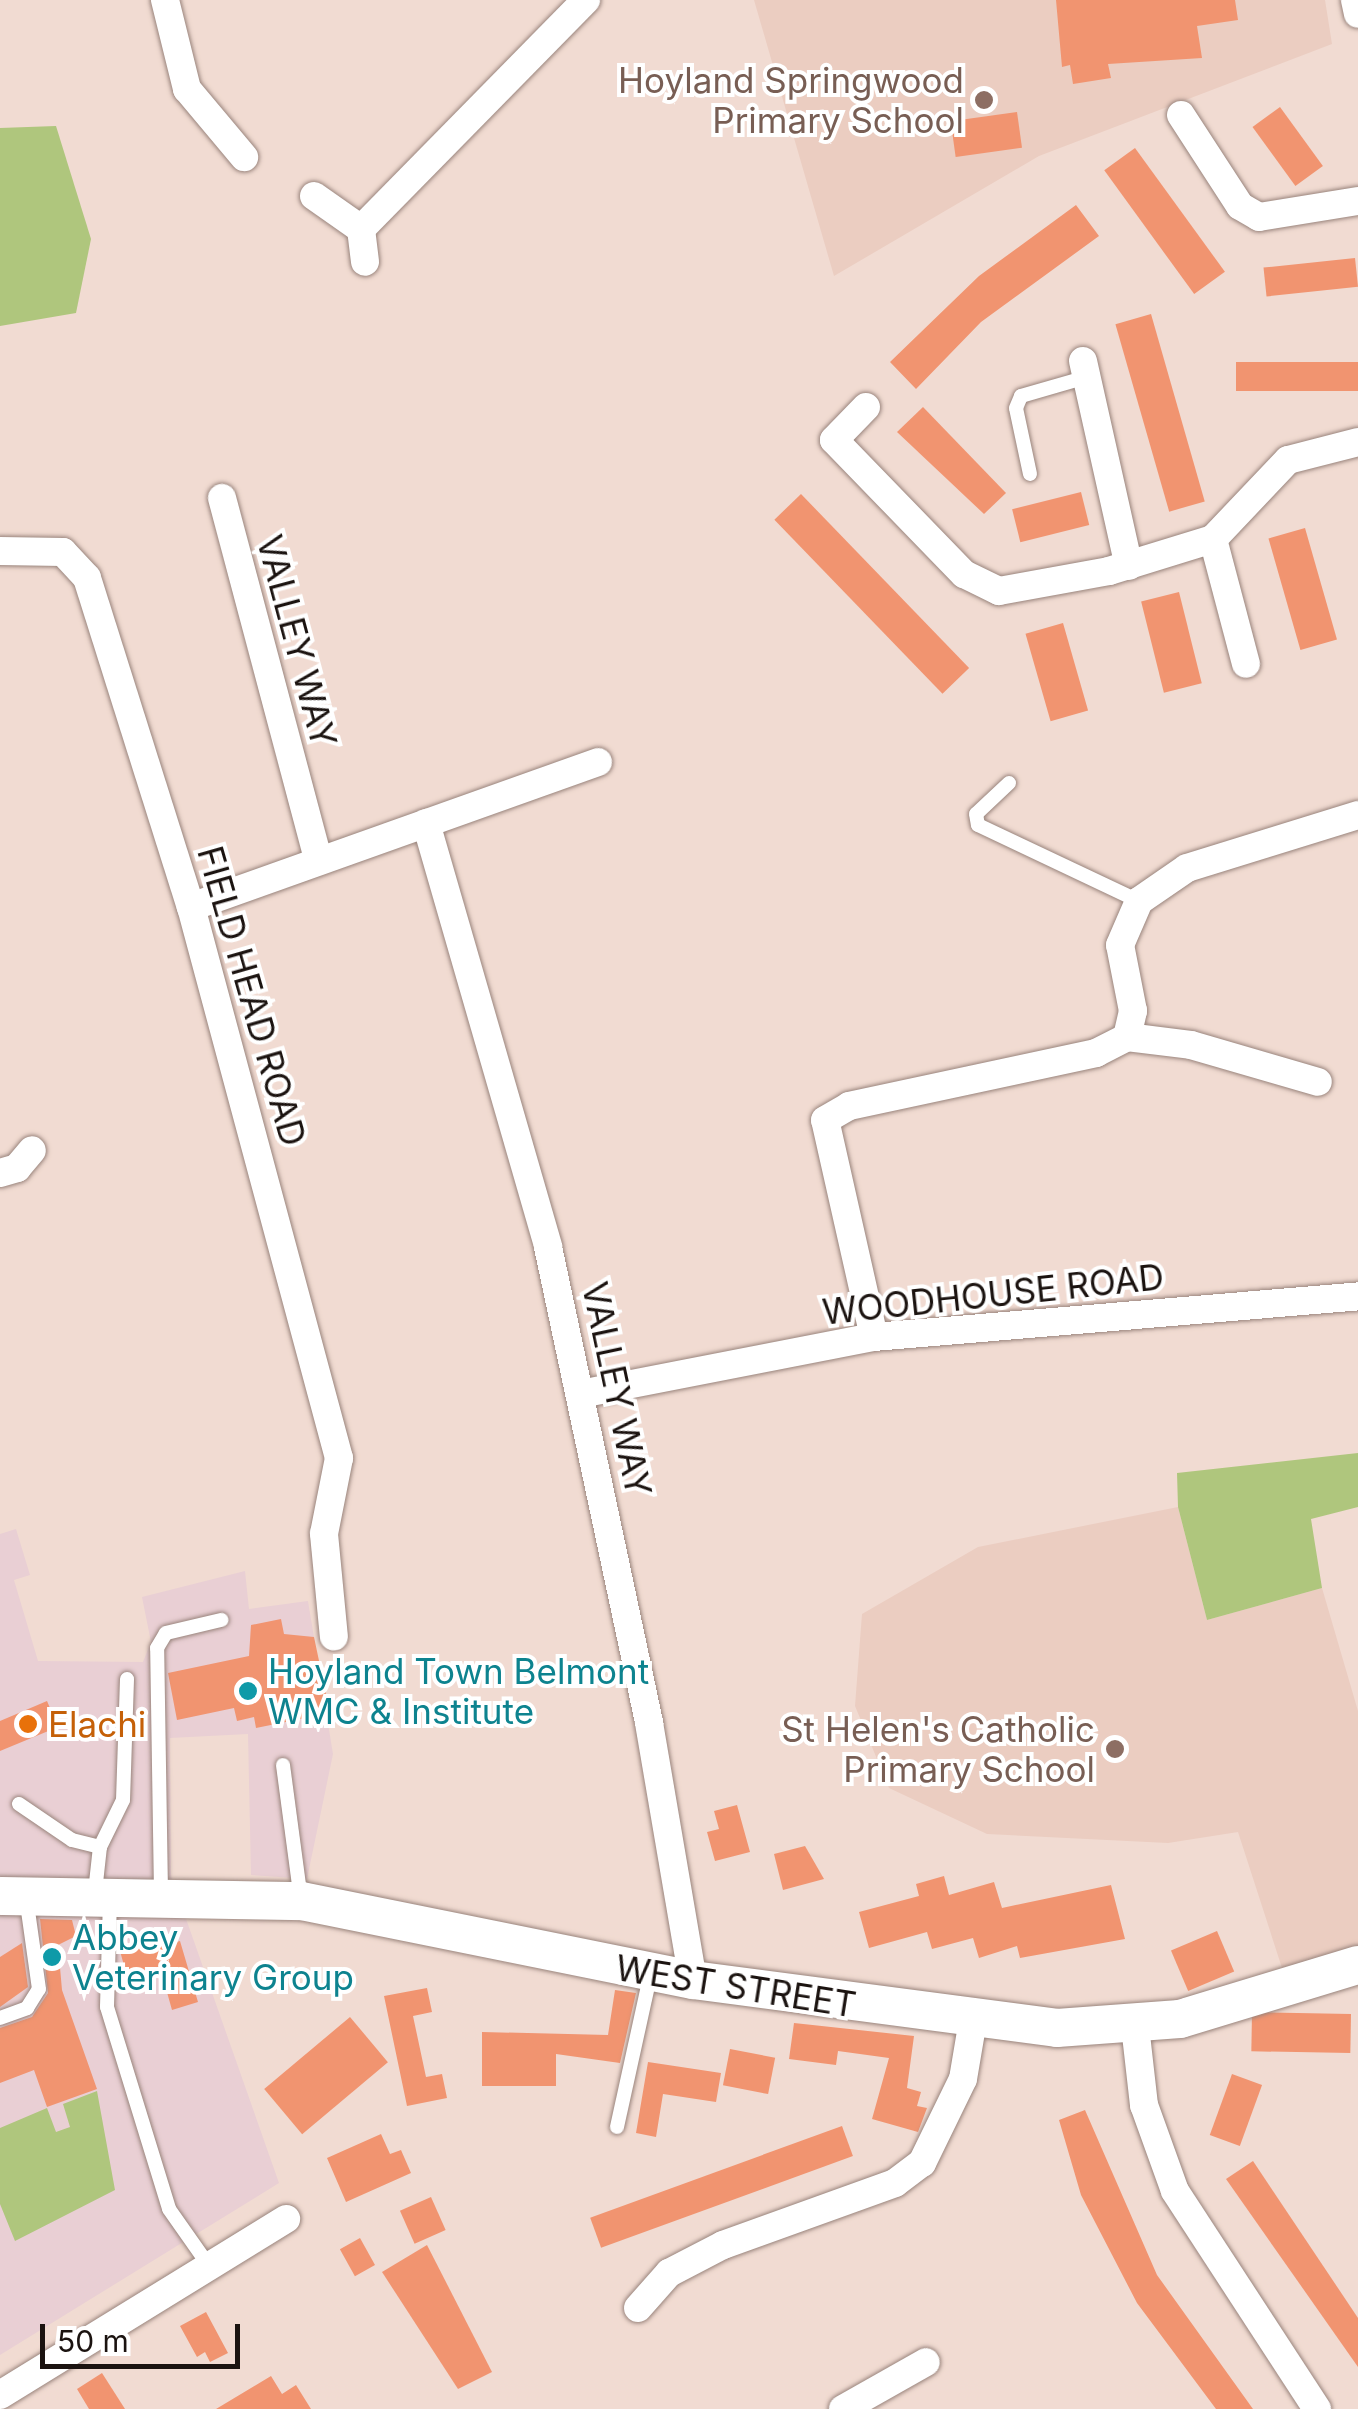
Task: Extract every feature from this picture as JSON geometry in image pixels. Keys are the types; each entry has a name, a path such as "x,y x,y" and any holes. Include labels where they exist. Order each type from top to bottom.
{"main road":[{"name":"WEST STREET","path":"8,1886 301,1901 693,1980 974,2020 1135,2026 1358,1966"}],"street":[{"path":"165,0 187,89 244,157"},
{"path":"361,229 586,0"},
{"path":"1355,0 1358,14"},
{"path":"1181,115 1240,206 1259,217 1358,201"},
{"path":"314,196 361,229 365,262"},
{"path":"1085,369 1129,566"},
{"path":"866,407 834,440 964,574 999,592 1129,566 1213,539 1288,460 1358,442"},
{"name":"VALLEY WAY","path":"222,498 318,860"},
{"path":"1213,539 1246,664"},
{"name":"FIELD HEAD ROAD","path":"0,552 63,552 87,578 191,907 339,1458 315,1540 334,1637"},
{"path":"191,907 598,762"},
{"path":"1127,1036 1133,1010 1120,945 1139,901 1187,868 1358,815"},
{"name":"VALLEY WAY","path":"426,822 548,1246 693,1980"},
{"path":"874,1337 825,1120 848,1106 1096,1053 1127,1036 1191,1045 1318,1082"},
{"path":"0,1173 17,1168 32,1150"},
{"name":"WOODHOUSE ROAD","path":"580,1394 874,1337 1358,1296"},
{"path":"638,2308 669,2273 723,2245 895,2184 922,2163 962,2078 974,2020"},
{"path":"1135,2026 1144,2104 1175,2191 1317,2409"},
{"path":"0,2395 286,2219"},
{"path":"843,2409 926,2362"}],"lane":[{"path":"1030,474 1016,408 1021,396 1085,369"},
{"path":"1009,783 976,814 978,825 1139,901"},
{"path":"162,1894 157,1648 166,1632 221,1620"},
{"path":"127,1679 122,1800 100,1847 104,1978 170,2209 209,2266"},
{"path":"283,1765 301,1901"},
{"path":"19,1804 72,1840 100,1847"},
{"path":"0,2018 27,2008 39,1989 8,1886"},
{"path":"617,2127 651,1972"}],"shaded area":[{"name":"Hoyland Springwood Primary School","path":"754,0 1325,0 1332,44 1039,156 834,276"},
{"name":"St Helen's Catholic Primary School","path":"1178,1507 1207,1620 1322,1588 1358,1711 1358,1946 1282,1968 1238,1832 1168,1843 987,1834 889,1788 855,1706 862,1614 978,1547"},
{"path":"16,1529 30,1575 14,1580 38,1661 143,1662 151,1642 142,1597 245,1571 249,1609 308,1601 333,1754 307,1879 251,1875 248,1734 170,1738 171,1876 279,2183 0,2355 0,1534"}],"green space":[{"path":"56,126 91,239 76,313 0,326 0,128"},
{"path":"1358,1453 1358,1507 1311,1519 1322,1588 1207,1620 1178,1507 1177,1473"},
{"path":"97,2091 115,2190 15,2241 0,2204 0,2128 47,2108 56,2132 70,2127 63,2104"}],"building":[{"path":"1056,0 1235,0 1238,20 1197,26 1202,58 1108,64 1111,78 1073,84 1070,65 1062,67"},
{"path":"1280,107 1323,166 1295,186 1252,127"},
{"path":"1017,112 1022,148 956,157 951,121"},
{"path":"1135,148 1225,272 1194,294 1104,170"},
{"path":"1076,205 1099,236 981,322 916,389 890,362 979,276"},
{"path":"1355,258 1358,287 1267,296 1264,268"},
{"path":"1151,314 1205,501 1169,512 1115,324"},
{"path":"1236,362 1358,362 1358,391 1236,391"},
{"path":"923,407 1006,493 984,514 897,432"},
{"path":"1081,492 1089,525 1020,542 1012,509"},
{"path":"801,494 969,668 942,694 774,520"},
{"path":"1305,528 1337,640 1300,650 1268,538"},
{"path":"1179,592 1202,683 1164,693 1141,601"},
{"path":"1063,623 1088,710 1051,721 1026,634"},
{"name":"Hoyland Town Belmont WMC & Institute","path":"281,1619 284,1634 314,1637 330,1713 256,1728 254,1717 237,1721 234,1708 177,1720 168,1673 249,1656 251,1625"},
{"name":"Elachi","path":"47,1701 58,1727 0,1751 0,1721"},
{"path":"737,1805 750,1852 715,1861 707,1832 719,1829 714,1811"},
{"path":"805,1846 824,1879 783,1890 774,1854"},
{"path":"944,1876 949,1895 994,1882 1002,1908 1111,1885 1125,1939 1020,1958 1017,1946 979,1958 973,1938 932,1949 927,1932 869,1948 859,1912 919,1896 916,1884"},
{"path":"40,1919 72,1920 76,1936 58,1945 62,1990 97,2089 47,2107 34,2070 0,2083 0,2028 32,2017 48,1993"},
{"path":"1217,1931 1234,1972 1188,1991 1171,1951"},
{"path":"156,1940 158,1947 180,1941 198,2002 172,2010 161,1971 128,1980 120,1951"},
{"path":"22,1943 28,1987 0,2007 0,1957"},
{"path":"427,1988 432,2012 413,2016 426,2077 442,2074 447,2098 407,2106 384,1996"},
{"path":"615,1990 636,1993 620,2063 556,2054 556,2086 482,2086 482,2032 608,2035"},
{"path":"1252,2012 1351,2014 1350,2053 1251,2051"},
{"path":"350,2017 388,2062 302,2134 264,2089"},
{"path":"794,2023 914,2036 907,2088 921,2092 917,2106 927,2108 918,2132 872,2119 889,2058 838,2051 836,2065 789,2059"},
{"path":"730,2049 775,2058 768,2094 723,2085"},
{"path":"648,2062 721,2073 716,2102 663,2094 656,2137 636,2133"},
{"path":"1232,2074 1262,2085 1240,2146 1210,2135"},
{"path":"1085,2110 1157,2275 1253,2409 1216,2409 1137,2303 1081,2195 1059,2120"},
{"path":"842,2126 853,2156 601,2248 590,2218"},
{"path":"381,2134 390,2154 401,2150 411,2173 346,2202 327,2158"},
{"path":"1253,2161 1358,2318 1358,2367 1226,2179"},
{"path":"431,2197 446,2230 415,2244 400,2211"},
{"path":"360,2238 375,2265 355,2276 340,2249"},
{"path":"427,2245 492,2372 458,2389 382,2272"},
{"path":"206,2312 228,2353 210,2362 205,2352 197,2357 180,2326"},
{"path":"102,2373 125,2409 89,2409 77,2389"},
{"path":"271,2376 282,2394 296,2385 311,2409 216,2409"}],"place":[{"name":"Hoyland Springwood Primary School","path":"984,100"},
{"name":"Hoyland Town Belmont WMC & Institute","path":"248,1691"},
{"name":"Elachi","path":"28,1724"},
{"name":"St Helen's Catholic Primary School","path":"1115,1749"},
{"name":"Abbey Veterinary Group","path":"52,1957"}]}
